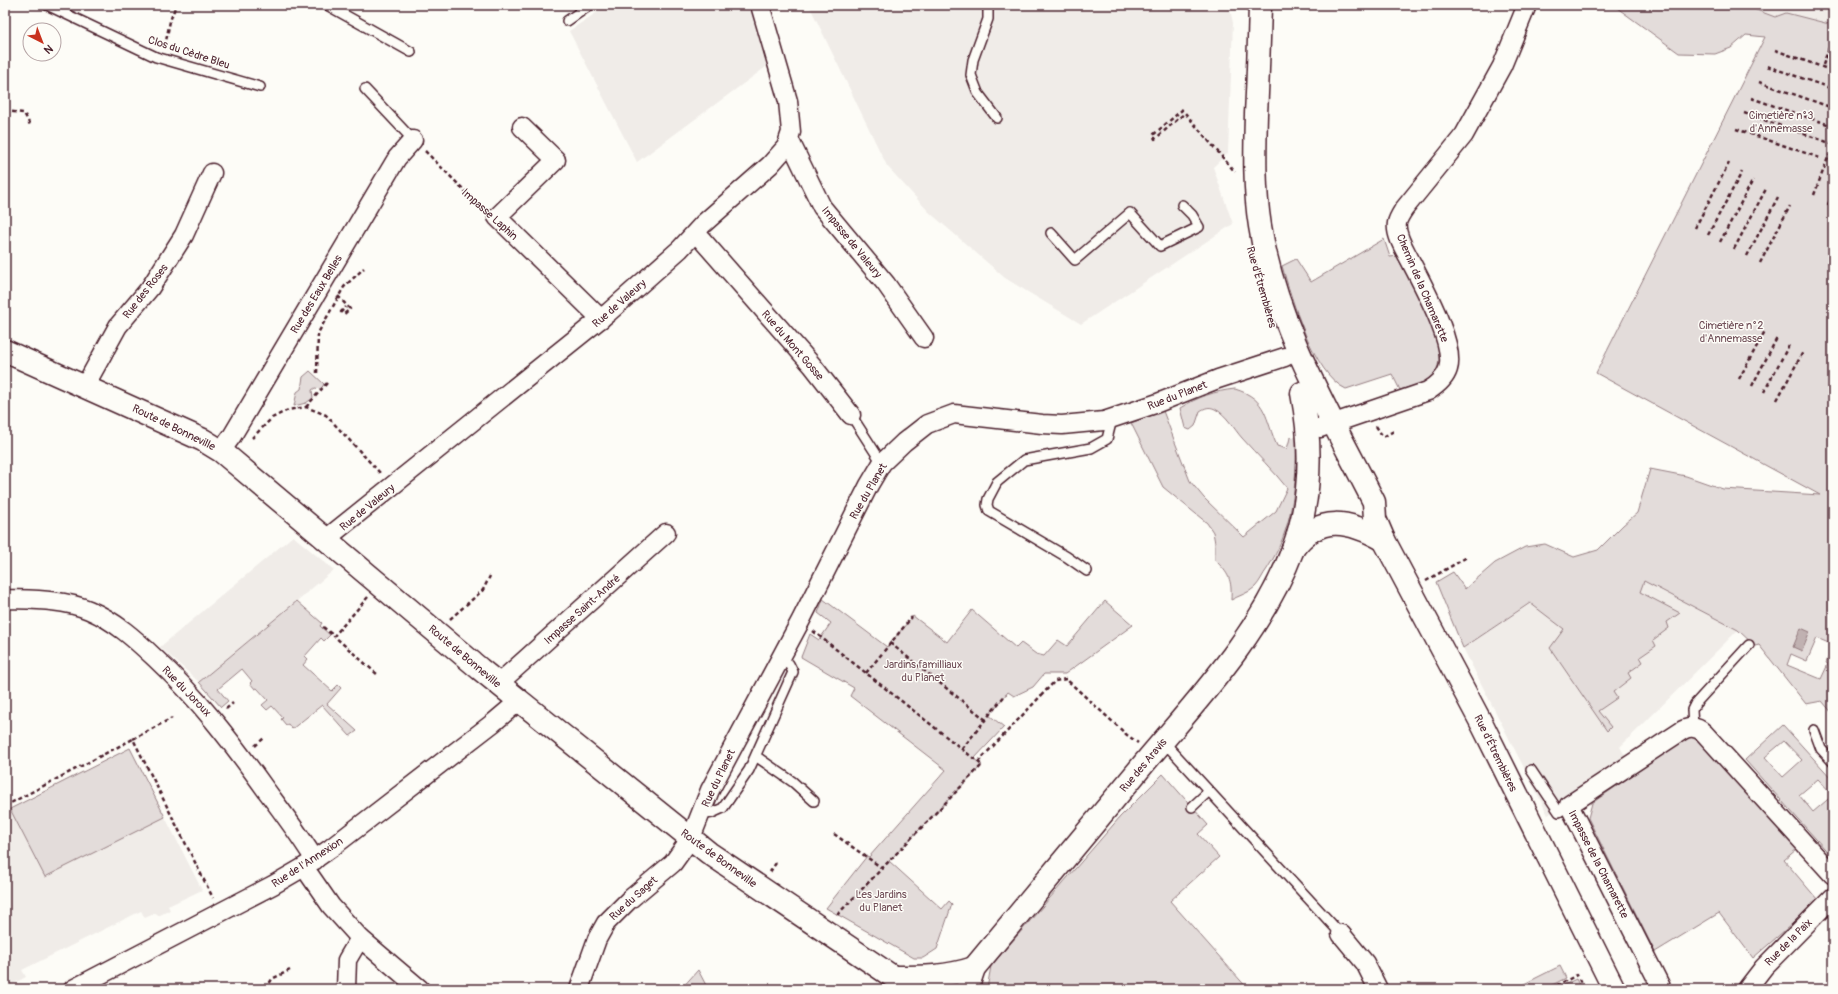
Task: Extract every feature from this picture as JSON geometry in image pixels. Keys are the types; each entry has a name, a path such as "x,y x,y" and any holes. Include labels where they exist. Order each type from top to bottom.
{"main road":[{"name":"Rue d'Étrembières","path":"1246,5 1241,173 1247,229 1262,295 1285,357 1302,393 1327,426"},
{"name":"Rue d'Étrembières","path":"1260,5 1255,168 1260,230 1272,278 1292,338 1361,509 1375,519 1384,540 1479,719 1614,989"},
{"name":"Route de Bonneville","path":"5,351 203,440 227,443 326,540 519,701 722,861 903,983"},
{"path":"1292,550 1303,512 1308,482 1309,442 1302,393"},
{"path":"1292,550 1309,533 1330,524 1340,523 1354,525 1384,540"},
{"name":"Rue des Aravis","path":"967,989 974,968 1218,675 1244,638 1273,590 1292,550"},
{"path":"903,983 957,974 974,968"}],"street":[{"name":"Chemin de la Chamarette","path":"1327,426 1428,391 1437,385 1448,369 1450,356 1445,335 1403,247 1397,224 1404,210 1464,135 1502,66 1527,5"},
{"path":"759,16 788,101 791,126 790,141"},
{"path":"497,217 556,160 522,127"},
{"name":"Rue des Eaux Belles","path":"227,443 397,158 413,140"},
{"name":"Rue de Valeury","path":"326,540 601,319 680,249 732,197 770,165 790,141"},
{"name":"Impasse de Valeury","path":"790,141 822,207 886,284 924,338"},
{"name":"Rue des Roses","path":"85,386 118,326 150,288 184,235 212,174"},
{"name":"Impasse Laphin","path":"497,217 601,319"},
{"name":"Rue du Mont Gosse","path":"696,233 812,365 851,415"},
{"name":"Rue du Planet","path":"691,838 710,790 780,659 860,502 882,463 904,442 927,424 954,414 1027,423 1062,425 1112,419 1218,379 1285,357"},
{"name":"Impasse Saint-André","path":"498,684 666,533"},
{"name":"Rue du Joroux","path":"5,599 57,602 88,610 121,628 187,689 214,719 300,837 310,863 331,906 360,938 420,989"},
{"name":"Rue de l'Annexion","path":"72,989 221,913 310,863 493,723 519,701"},
{"path":"1693,727 1704,732 1833,874"},
{"name":"Impasse de la Chamarette","path":"1662,989 1569,805 1683,730 1693,727"},
{"name":"Rue du Saget","path":"579,989 597,939 606,923 622,906 673,863 691,838"},
{"name":"Rue de la Paix","path":"1747,989 1764,967 1833,897"},
{"path":"1341,934 1361,958 1378,989"},
{"path":"346,989 347,960 360,938"}],"lane":[{"name":"Clos du Cèdre Bleu","path":"47,5 162,59 260,87"},
{"path":"326,5 411,52"},
{"path":"567,21 590,5"},
{"path":"988,5 988,20 973,60 971,75 978,93 997,118"},
{"path":"365,90 413,140"},
{"path":"1051,233 1074,260 1130,213 1160,246 1199,227 1192,215 1182,204"},
{"name":"Rue du Mont Gosse","path":"851,415 882,463"},
{"path":"1087,570 989,511 987,505 988,499 997,482 1024,460 1091,448 1107,439 1112,419"},
{"path":"1693,727 1692,713 1695,704 1749,645"},
{"path":"700,815 712,813 723,808 750,770 757,757 793,672 789,664 780,659"},
{"path":"1814,730 1821,749 1833,762"},
{"path":"1163,741 1341,934"},
{"path":"757,757 793,782 814,800"},
{"path":"1531,770 1559,812 1569,805"},
{"path":"1192,807 1209,791"}],"path":[{"path":"162,59 170,21 176,5"},
{"path":"1774,50 1824,66 1833,36"},
{"path":"1767,66 1833,89"},
{"path":"1759,82 1833,108"},
{"path":"1751,98 1833,126"},
{"path":"1180,109 1182,110 1152,136 1155,139 1185,113 1236,173"},
{"path":"5,111 24,113 31,127"},
{"path":"1744,113 1833,144"},
{"path":"1736,129 1820,158"},
{"name":"Impasse Laphin","path":"413,140 491,217 497,217"},
{"path":"1814,195 1829,155"},
{"path":"1695,228 1729,163"},
{"path":"1708,235 1742,172"},
{"path":"1720,242 1753,180"},
{"path":"1734,249 1766,189"},
{"path":"1828,205 1833,192"},
{"path":"1747,256 1778,197"},
{"path":"1760,263 1790,206"},
{"path":"318,373 318,333 344,287 364,268"},
{"path":"346,308 341,312 344,314 350,309"},
{"path":"1739,379 1765,331"},
{"path":"1752,386 1777,338"},
{"path":"1764,392 1790,345"},
{"path":"1778,400 1803,352"},
{"path":"306,407 327,383"},
{"path":"227,443 250,440 272,418 288,410 306,407 326,415 392,486"},
{"path":"1378,429 1383,437 1394,431"},
{"path":"1429,579 1467,557"},
{"path":"437,632 483,590 490,576"},
{"path":"334,636 380,584"},
{"path":"866,673 912,617"},
{"path":"800,620 982,765 837,914"},
{"path":"324,627 378,675 377,676"},
{"path":"890,643 986,720"},
{"path":"978,762 1055,681 1066,679 1131,738"},
{"path":"962,749 1006,694"},
{"path":"5,806 172,718"},
{"path":"133,739 221,913"},
{"path":"834,834 882,868"},
{"path":"266,989 272,979 290,970"},
{"path":"1550,989 1577,975 1584,989"}],"shaded area":[{"path":"608,5 754,5 774,61 637,162 569,31"},
{"path":"809,5 1229,5 1233,23 1228,153 1213,167 1233,224 1081,324 1005,278 929,212 887,166"},
{"path":"1743,5 1833,5 1833,25 1786,13 1775,17"},
{"path":"293,536 334,570 199,682 160,647"},
{"path":"1600,558 1738,630 1620,747 1629,762 1548,815 1463,648"},
{"path":"1801,628 1810,632 1802,651 1793,647"},
{"path":"130,748 202,890 168,906 170,910 158,916 156,913 145,918 141,911 22,970 26,977 5,988 5,811"}],"green space":[{"path":"1613,5 1743,5 1775,17 1786,13 1833,25 1833,645 1817,638 1807,661 1791,654 1787,665 1821,679 1828,664 1826,663 1833,646 1833,714 1822,701 1806,704 1759,645 1755,646 1738,630 1644,581 1640,592 1680,613 1667,622 1669,628 1653,640 1656,646 1640,657 1643,662 1628,673 1631,678 1613,692 1617,698 1598,711 1611,727 1607,731 1550,648 1564,629 1530,603 1463,648 1436,582 1453,572 1465,589 1495,563 1525,547 1545,544 1574,557 1598,550 1637,513 1650,469 1686,476 1723,489 1820,495 1596,373 1765,37 1746,35 1731,48 1715,54 1679,53"},
{"path":"1384,239 1390,257 1398,256 1430,317 1439,351 1438,366 1431,377 1424,382 1400,390 1392,374 1346,389 1334,381 1323,368 1314,352 1305,334 1282,266 1296,259 1311,282"},
{"path":"310,371 324,384 321,389 315,388 312,390 313,398 306,403 294,406 297,392 301,389 303,377"},
{"path":"1235,389 1246,393 1260,404 1277,446 1287,449 1290,438 1296,437 1296,472 1292,506 1283,538 1276,554 1255,587 1247,593 1231,600 1229,577 1224,569 1215,560 1215,543 1213,532 1207,523 1163,487 1131,423 1163,411 1190,481 1204,498 1244,537 1276,511 1287,488 1219,411 1213,408 1205,408 1200,411 1195,426 1190,430 1185,428 1180,408 1207,395"},
{"path":"823,599 887,647 913,616 947,642 972,610 1016,648 1021,643 1036,654 1044,656 1058,640 1067,646 1105,601 1133,625 1065,674 1044,674 1033,687 1014,696 1008,692 989,715 1004,727 974,759 982,765 889,861 942,909 949,901 952,904 937,949 923,958 914,958 826,908 867,856 869,857 946,770 850,696 854,688 801,657 810,634 819,640 831,623 818,613"},
{"path":"297,601 322,623 320,626 330,635 324,641 321,638 305,656 308,659 303,665 332,691 338,685 341,688 327,704 357,731 350,736 322,705 292,729 288,724 286,725 281,719 283,718 272,706 267,710 262,705 268,700 257,688 255,689 250,683 252,681 242,669 218,689 228,701 221,707 199,682"},
{"path":"1783,725 1833,780 1833,795 1833,830 1831,831 1833,833 1833,858 1745,760","holes":["1784,741 1802,760 1783,777 1765,757","1818,779 1833,795 1813,812 1799,795"]},
{"path":"1691,737 1700,742 1797,849 1784,860 1817,899 1800,917 1753,958 1719,913 1655,952 1588,818 1592,803 1685,739"},
{"path":"130,748 165,817 45,877 10,809"},
{"path":"1163,774 1208,825 1198,834 1219,857 1170,901 1248,989 987,989 991,966 1120,817"},
{"path":"1560,966 1566,978 1544,989 1514,989"},
{"path":"698,970 708,989 681,989"},
{"path":"1576,979 1581,989 1556,989"}],"park label":[{"name":"Cimetière n°3 d'Annemasse","path":"1781,121"},
{"name":"Cimetière n°2 d'Annemasse","path":"1731,331"},
{"name":"Jardins familliaux du Planet","path":"923,670"},
{"name":"Les Jardins du Planet","path":"881,900"}]}
